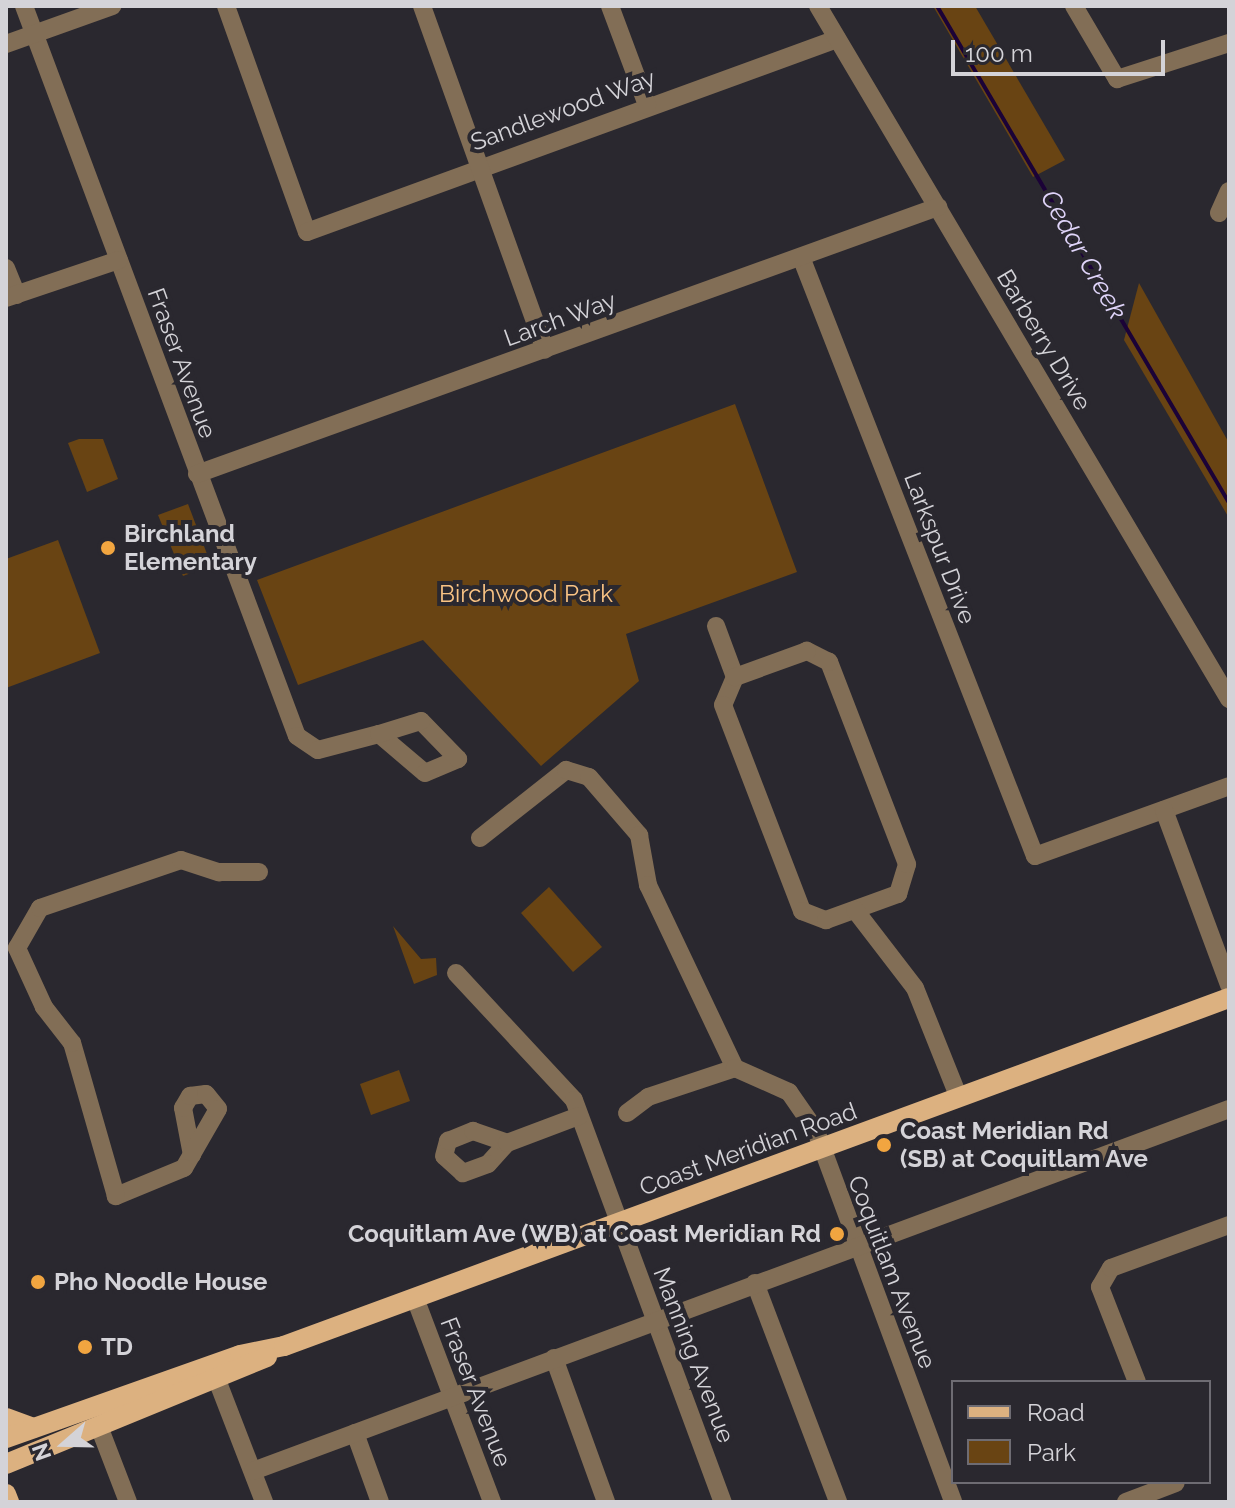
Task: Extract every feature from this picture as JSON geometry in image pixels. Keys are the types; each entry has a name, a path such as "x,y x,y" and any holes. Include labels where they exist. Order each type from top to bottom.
{"main road":[{"name":"Coast Meridian Road","path":"6,1438 214,1372 1229,998"},
{"name":"Coast Meridian Road","path":"6,1464 100,1429 214,1372"},
{"path":"6,1418 33,1428"},
{"path":"6,1494 9,1502"}],"street":[{"name":"Fraser Avenue","path":"24,6 297,736 318,750 379,734"},
{"path":"6,44 112,6"},
{"name":"Sandlewood Way","path":"226,6 307,232 647,105 837,39"},
{"path":"422,6 545,350"},
{"path":"610,6 647,105"},
{"name":"Barberry Drive","path":"818,6 1229,699"},
{"path":"1074,6 1117,79 1229,43"},
{"path":"1219,213 1229,191"},
{"name":"Larch Way","path":"197,474 938,207"},
{"name":"Larkspur Drive","path":"801,257 1035,856 1164,810"},
{"path":"6,268 11,297 119,260"},
{"path":"716,626 735,677 723,705 802,911 817,920 898,894 908,873 829,662 807,651 735,677"},
{"path":"480,838 566,770 589,777 639,835 652,894 735,1068 648,1097 627,1113"},
{"path":"1229,786 1164,810 1229,985"},
{"path":"192,1155 179,1172 116,1196 72,1043 44,1007 12,950 40,908 181,860 219,872 259,872"},
{"path":"855,910 915,988 959,1098"},
{"name":"Manning Avenue","path":"456,973 574,1100 723,1502"},
{"name":"Coquitlam Avenue","path":"735,1068 789,1092 809,1116 953,1502"},
{"path":"253,1471 1229,1109"},
{"path":"507,1143 579,1116"},
{"path":"1136,1380 1100,1287 1111,1268 1229,1225"},
{"path":"755,1283 838,1502"},
{"name":"Fraser Avenue","path":"415,1298 492,1502"},
{"path":"554,1358 606,1502"},
{"path":"214,1372 264,1502"},
{"path":"100,1429 128,1502"},
{"path":"355,1433 380,1502"},
{"path":"1126,1502 1173,1484"}],"green space":[{"path":"933,6 975,6 1065,160 1033,177"},
{"path":"1139,283 1229,443 1229,518 1124,340"},
{"name":"Birchwood Park","path":"735,404 797,572 626,634 639,681 541,766 423,640 298,685 257,580"},
{"path":"79,439 103,439 118,479 87,492 68,443"},
{"path":"188,504 207,554 202,569 183,576 158,515"},
{"path":"58,540 100,653 6,688 6,559"},
{"path":"549,887 602,947 573,972 521,913"},
{"path":"393,926 421,959 436,958 437,975 414,984"},
{"path":"399,1070 410,1101 371,1115 360,1084"}],"waterway":[{"name":"Cedar Creek","path":"937,6 1229,503"}],"place":[{"name":"Birchland Elementary","path":"108,548"},
{"name":"Coast Meridian Rd (SB) at Coquitlam Ave","path":"884,1145"},
{"name":"Coquitlam Ave (WB) at Coast Meridian Rd","path":"837,1234"},
{"name":"Pho Noodle House","path":"38,1282"},
{"name":"TD","path":"85,1347"}]}
